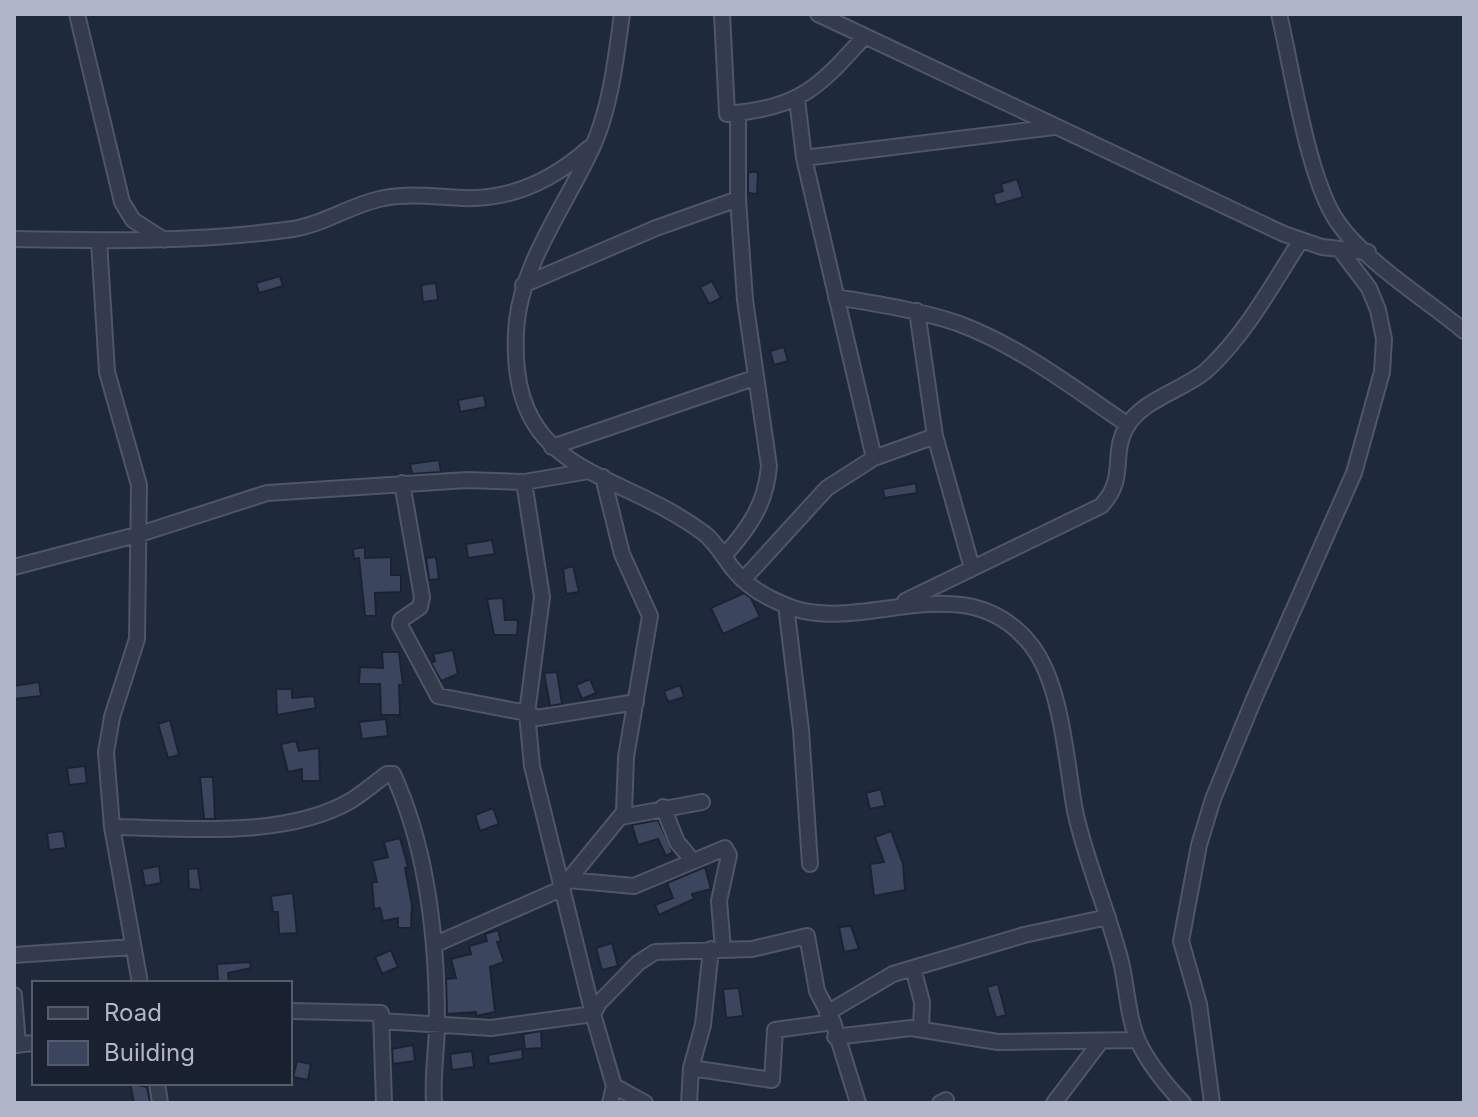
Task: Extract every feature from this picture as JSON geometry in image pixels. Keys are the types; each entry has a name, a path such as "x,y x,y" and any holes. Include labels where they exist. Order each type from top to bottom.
{"street":[{"path":"77,14 122,202 133,220 166,241"},
{"path":"622,14 615,62 595,142 523,285 516,335 518,380 537,431 560,456 706,535 743,580 786,605 824,615 924,602 974,609 1000,619 1032,646 1055,703 1082,839 1108,917 1137,1040 1183,1103"},
{"path":"722,14 727,114 773,109 797,99 825,81 865,36"},
{"path":"818,14 1301,240 1341,251 1368,252"},
{"path":"1279,14 1328,208 1340,227 1464,331"},
{"path":"797,99 804,158 874,458"},
{"path":"724,556 746,531 767,490 767,441 754,378 738,199 738,113"},
{"path":"804,158 1056,126"},
{"path":"14,239 166,241 312,225 381,198 408,195 476,198 519,191 553,177 595,142"},
{"path":"523,285 656,228 738,199"},
{"path":"897,604 1101,506 1118,481 1121,439 1128,425 1141,411 1204,372 1231,346 1301,240"},
{"path":"99,241 107,372 139,485 137,639 112,717 106,752 112,827 140,981"},
{"path":"1212,1103 1199,1004 1181,941 1199,845 1213,799 1254,699 1354,473 1382,372 1384,339 1378,310 1363,278 1341,251"},
{"path":"836,297 917,311 961,325 1011,351 1128,425"},
{"path":"917,311 935,436 972,568"},
{"path":"552,447 754,378"},
{"path":"743,580 812,501 874,458 935,436"},
{"path":"14,567 140,534 267,493 467,480 524,482 596,474"},
{"path":"436,944 565,884 621,817 626,800 626,757 650,616 622,554 596,474"},
{"path":"524,482 542,597 527,713 532,766 565,884 593,1014 614,1086 610,1103"},
{"path":"402,483 422,597 420,607 401,620 400,625 432,690 444,698 527,713 537,718 636,702"},
{"path":"786,605 801,730 810,864"},
{"path":"112,827 238,828 282,823 351,800 391,773 413,819 436,944 434,1103"},
{"path":"621,817 702,802"},
{"path":"663,807 671,831 693,861"},
{"path":"565,884 634,886 722,848 729,852 719,892 717,949 703,1025 691,1068 689,1103"},
{"path":"832,1024 879,980 1024,935 1108,917"},
{"path":"593,1014 599,1003 647,955 677,949 761,948 808,937 815,982 858,1103"},
{"path":"14,955 133,947"},
{"path":"913,968 922,1002 921,1029"},
{"path":"14,995 16,1045"},
{"path":"292,1011 380,1012 384,1103"},
{"path":"381,1021 491,1028 593,1014"},
{"path":"691,1068 772,1080 775,1030 832,1024 921,1029 998,1042 1137,1040"},
{"path":"1054,1103 1101,1041"},
{"path":"614,1086 645,1103"}],"building":[{"path":"748,172 758,172 757,194 748,193"},
{"path":"1017,179 1023,197 996,205 993,194 1003,191 1001,184"},
{"path":"280,276 283,286 259,293 256,283"},
{"path":"712,281 721,298 709,304 700,287"},
{"path":"436,283 438,300 423,302 421,285"},
{"path":"784,347 788,361 774,365 770,351"},
{"path":"484,395 486,407 460,412 458,400"},
{"path":"439,460 441,472 412,474 410,464"},
{"path":"916,483 917,493 884,498 883,489"},
{"path":"492,540 495,554 468,558 466,544"},
{"path":"365,547 365,558 391,557 391,575 401,575 401,592 375,593 376,616 365,616 359,558 354,559 353,549"},
{"path":"436,557 439,579 429,580 426,558"},
{"path":"573,566 579,592 566,594 563,569"},
{"path":"744,593 751,598 760,617 723,634 711,608"},
{"path":"503,598 505,620 518,620 517,635 494,635 487,599"},
{"path":"453,650 458,674 441,681 431,663 435,661 433,654"},
{"path":"382,652 399,652 403,685 399,685 400,715 381,715 380,684 359,684 360,667 383,668"},
{"path":"557,672 562,704 550,706 544,673"},
{"path":"590,679 596,693 582,699 576,685"},
{"path":"39,682 41,696 14,699 14,686"},
{"path":"680,685 684,697 668,702 664,691"},
{"path":"276,689 292,689 292,698 314,696 316,708 277,715"},
{"path":"386,719 388,736 362,739 359,722"},
{"path":"170,720 179,755 168,758 158,724"},
{"path":"296,741 299,751 319,748 320,781 302,781 302,769 288,772 281,744"},
{"path":"85,766 87,783 69,785 67,768"},
{"path":"200,777 213,777 215,819 204,819"},
{"path":"881,789 885,806 870,809 866,793"},
{"path":"493,808 499,824 480,831 475,815"},
{"path":"658,820 673,852 666,856 658,839 638,845 632,825"},
{"path":"63,831 66,848 49,850 47,833"},
{"path":"891,831 903,864 905,890 874,896 870,864 884,862 875,837"},
{"path":"400,838 408,867 405,868 412,905 411,928 398,928 398,918 383,921 380,908 374,909 372,882 377,882 372,861 388,857 384,842"},
{"path":"159,866 161,883 145,886 142,869"},
{"path":"705,867 711,889 692,894 694,899 659,915 655,905 673,898 667,883"},
{"path":"198,868 201,890 189,889 188,869"},
{"path":"293,893 297,933 279,934 278,912 273,912 271,896"},
{"path":"851,926 859,949 844,952 839,927"},
{"path":"498,930 501,941 497,942 504,962 490,967 495,1012 476,1016 476,1012 447,1014 446,979 456,978 451,959 471,954 469,946 487,941 485,934"},
{"path":"612,943 618,966 602,970 596,948"},
{"path":"391,950 398,967 382,974 375,957"},
{"path":"250,962 251,968 228,973 229,981 218,981 217,964"},
{"path":"998,984 1006,1015 996,1018 987,987"},
{"path":"739,988 743,1016 726,1018 723,989"},
{"path":"541,1031 542,1048 525,1049 523,1034"},
{"path":"413,1045 415,1061 393,1064 392,1049"},
{"path":"522,1049 523,1059 489,1064 488,1055"},
{"path":"472,1051 474,1067 452,1070 450,1054"},
{"path":"297,1061 311,1064 308,1080 293,1077"},
{"path":"130,1085 147,1087 150,1102 134,1103"}]}
